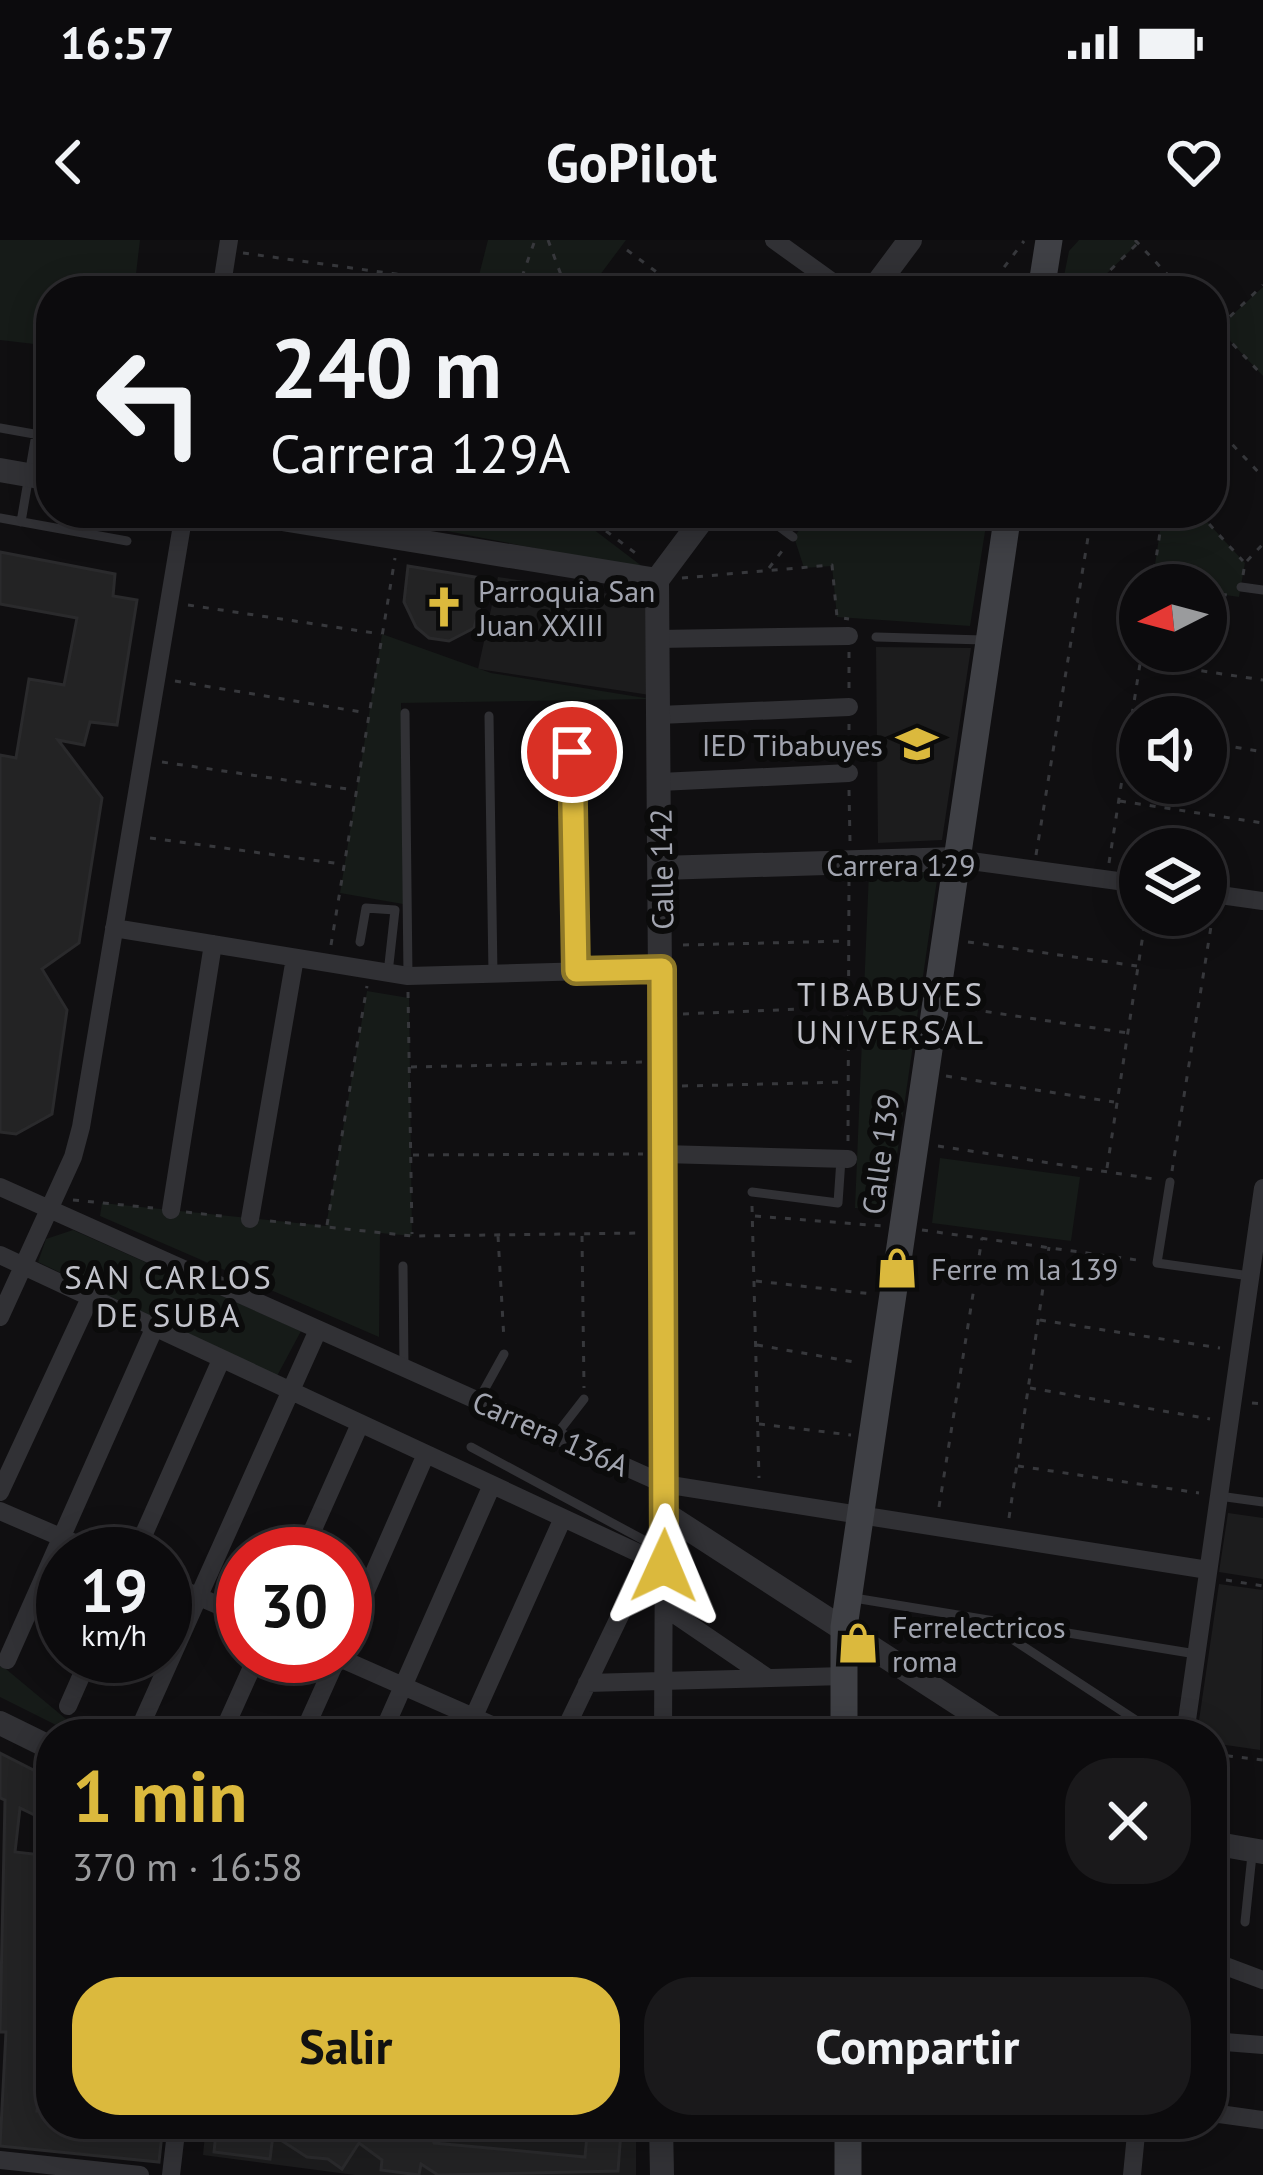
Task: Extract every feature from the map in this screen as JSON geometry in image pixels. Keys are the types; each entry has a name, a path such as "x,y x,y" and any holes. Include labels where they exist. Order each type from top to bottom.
{"main road":[{"path":"1043,276 1049,240"},
{"name":"Calle 139","path":"848,1719 844,1627 1006,528"},
{"path":"848,2139 848,2175"}],"street":[{"path":"774,240 824,276"},
{"path":"883,276 910,240"},
{"path":"224,276 229,245"},
{"path":"0,470 36,476"},
{"path":"0,1317 81,1127 181,528"},
{"path":"337,528 659,577 696,528"},
{"name":"Calle 142","path":"659,577 663,1719"},
{"path":"658,639 849,626"},
{"path":"659,715 849,707"},
{"path":"660,782 849,773"},
{"name":"Carrera 129","path":"661,868 956,859 1119,881"},
{"path":"1227,896 1263,901"},
{"path":"114,928 389,973 576,971 662,957"},
{"path":"171,1210 213,944"},
{"path":"250,1219 295,958"},
{"path":"663,1154 845,1159"},
{"name":"Carrera 136A","path":"0,1187 664,1484 1208,1573"},
{"path":"1187,1719 1263,1188"},
{"path":"0,1255 563,1518 650,1551"},
{"path":"0,1492 90,1298"},
{"path":"67,1527 154,1329"},
{"path":"144,1719 318,1330"},
{"path":"147,1527 221,1360"},
{"path":"314,1527 360,1424"},
{"path":"372,1577 426,1454"},
{"path":"389,1719 493,1485"},
{"path":"0,1511 37,1527"},
{"path":"473,1719 563,1518"},
{"path":"570,1719 664,1519 844,1627 982,1719"},
{"path":"192,1594 216,1604"},
{"path":"7,1660 36,1596"},
{"path":"664,1607 768,1678"},
{"path":"372,1672 460,1719"},
{"path":"587,1683 844,1676"},
{"path":"68,1706 78,1683"},
{"path":"229,1719 245,1683"},
{"path":"310,1719 325,1683"},
{"path":"0,1723 36,1741"},
{"path":"1227,1846 1258,1851"},
{"path":"1227,1967 1263,1980"},
{"path":"1227,2042 1263,2045"},
{"path":"1227,2115 1263,2120"},
{"path":"171,2175 175,2139"},
{"path":"661,2139 662,2175"},
{"path":"1132,2175 1136,2139"},
{"path":"0,2160 140,2175"}],"lane":[{"path":"0,428 36,434"},
{"path":"21,522 36,486"},
{"path":"0,518 36,525"},
{"path":"54,528 127,541"},
{"path":"782,528 794,537"},
{"path":"1240,592 1263,590"},
{"path":"876,638 989,640"},
{"path":"572,708 576,971"},
{"path":"389,973 405,713"},
{"path":"489,716 493,974"},
{"path":"360,942 366,908 395,910 389,973"},
{"path":"752,1192 838,1203 845,1159"},
{"path":"1170,1182 1157,1263 1250,1276"},
{"path":"403,1266 404,1368"},
{"path":"478,1401 504,1354"},
{"path":"556,1435 584,1399"},
{"path":"471,1447 650,1551"},
{"path":"1219,1496 1263,1502"},
{"path":"848,1597 1196,1654"},
{"path":"979,1618 1134,1719"},
{"path":"1245,1922 1258,1851"}],"path":[{"path":"523,276 535,240"},
{"path":"548,240 561,276"},
{"path":"1012,240 1020,247"},
{"path":"998,276 1025,240"},
{"path":"1104,276 1138,241 1170,276"},
{"path":"229,245 418,276"},
{"path":"627,250 662,276"},
{"path":"1227,319 1263,285"},
{"path":"1227,338 1263,376"},
{"path":"1227,439 1263,477"},
{"path":"600,528 659,577 832,565 837,617 849,626 845,1159"},
{"path":"1034,870 1090,528"},
{"path":"1156,564 1161,528"},
{"path":"1212,528 1245,563 1263,544"},
{"path":"328,963 398,538"},
{"path":"1227,592 1240,592"},
{"path":"169,602 382,634"},
{"path":"1208,672 1263,680"},
{"path":"156,678 369,713"},
{"path":"1227,746 1263,752"},
{"path":"142,759 357,790"},
{"path":"1106,879 1119,795"},
{"path":"1118,801 1263,823"},
{"path":"130,835 344,864"},
{"path":"1107,1172 1143,936"},
{"path":"926,1144 1170,1182 1205,936"},
{"path":"662,957 849,941"},
{"path":"960,941 1138,966"},
{"path":"389,973 410,1067 412,1236 663,1233"},
{"path":"327,1227 389,973"},
{"path":"948,1006 1128,1034"},
{"path":"662,1015 849,1007"},
{"path":"410,1067 848,1082"},
{"path":"938,1075 1118,1102"},
{"path":"411,1154 663,1154"},
{"path":"752,1192 759,1498"},
{"path":"753,1216 890,1227"},
{"path":"914,1229 1157,1263"},
{"path":"582,1234 584,1399"},
{"path":"498,1235 504,1354"},
{"path":"936,1527 982,1238"},
{"path":"1006,1538 1049,1247"},
{"path":"754,1281 879,1294"},
{"path":"1039,1320 1239,1352"},
{"path":"756,1345 869,1364"},
{"path":"1028,1388 1229,1422"},
{"path":"758,1424 859,1436"},
{"path":"1017,1466 1219,1496"},
{"path":"1208,1573 1263,1586"},
{"path":"1227,1756 1263,1760"}],"shaded area":[{"path":"0,240 140,240 136,276 36,276 36,344 0,340"},
{"path":"488,240 626,240 599,276 479,276"},
{"path":"1079,240 1138,243 1104,276 1064,276 1069,251"},
{"path":"1263,287 1263,376 1227,338 1227,320"},
{"path":"431,528 592,528 647,570"},
{"path":"801,528 986,528 970,626 837,617 832,566 804,568 794,537"},
{"path":"1160,528 1213,528 1245,563 1239,597 1227,595 1227,564 1155,564"},
{"path":"498,577 648,600 650,695 478,669"},
{"path":"382,634 491,673 651,699 401,703 403,904 340,893"},
{"name":"IED Tibabuyes","path":"876,647 971,648 942,840 878,843"},
{"path":"939,866 889,1210 855,1208 869,871"},
{"path":"367,991 409,998 412,1236 380,1233 379,1337 100,1216 102,1203 326,1226"},
{"path":"940,1158 1080,1177 1071,1241 932,1223"},
{"path":"73,1230 301,1331 277,1376 38,1262 46,1239"},
{"path":"1228,1513 1263,1518 1263,1579 1219,1572"},
{"path":"1219,1584 1263,1590 1260,1750 1227,1745 1227,1719 1199,1719"},
{"path":"0,1664 66,1719 44,1719 0,1697"},
{"path":"205,2139 636,2139 636,2175 355,2175 203,2155"}],"building":[{"path":"0,552 115,574 113,596 137,600 117,725 90,722 84,745 58,740 102,798 79,943 42,969 67,1010 52,1114 16,1134 0,1132 0,755 16,758 29,679 64,685 77,618 0,604"},
{"name":"Parroquia San Juan XXIII","path":"408,566 487,579 474,628 449,641 429,638 416,627 404,602"},
{"path":"0,1753 36,1771 36,1816 20,1808 15,1852 36,1854 36,2139 161,2139 159,2162 0,2146 6,2032 0,2032 5,1800 0,1798"},
{"path":"215,2139 272,2139 270,2159 214,2152"},
{"path":"279,2139 433,2139 434,2143 585,2157 587,2139 620,2139 618,2171 438,2175 421,2164 419,2175 381,2170 382,2160 359,2143 342,2169 328,2159 307,2157"}],"place":[{"name":"Parroquia San Juan XXIII","path":"444,607"},
{"name":"IED Tibabuyes","path":"917,744"},
{"name":"Ferre m la 139","path":"897,1268"},
{"name":"Ferrelectricos roma","path":"858,1643"}],"district":[{"name":"TIBABUYES UNIVERSAL","path":"891,1012"},
{"name":"SAN CARLOS DE SUBA","path":"169,1295"}],"route":[{"path":"572,752 576,971 662,969 664,1566"}]}
